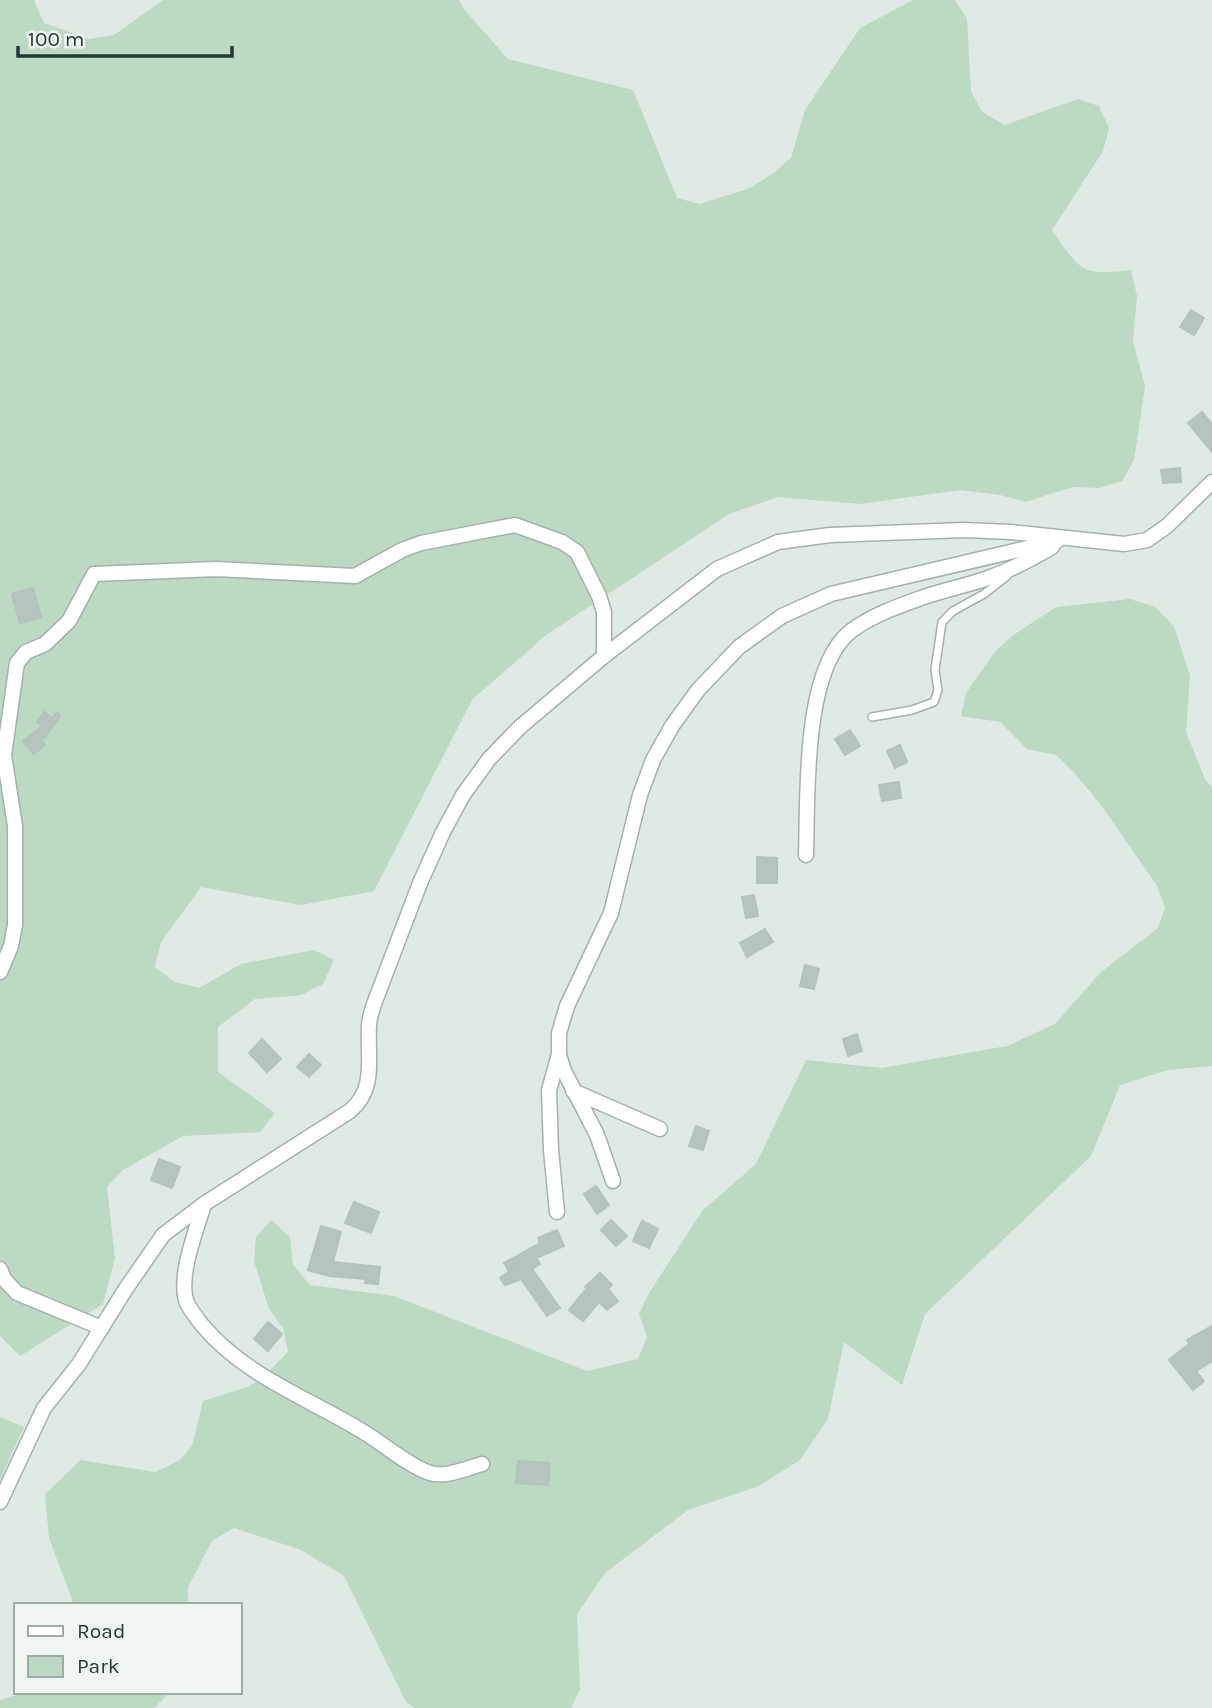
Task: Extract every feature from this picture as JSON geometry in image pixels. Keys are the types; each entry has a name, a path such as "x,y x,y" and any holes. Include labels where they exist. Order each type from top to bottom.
{"street":[{"path":"0,1502 44,1408 79,1364 163,1235 204,1204 350,1111 359,1102 365,1093 370,1073 369,1023 374,1004 420,883 456,807 499,746 604,656 717,569 778,542 830,535 964,530 1011,532 1066,540 1124,544 1147,540 1167,526 1212,482"},
{"path":"0,972 11,946 15,925 15,826 4,755 17,663 26,652 45,644 69,621 94,574 216,569 355,576 402,550 421,543 516,525 562,542 577,552 604,612 604,656"},
{"path":"806,855 813,708 836,648 850,632 879,614 1022,565 1066,540"},
{"path":"557,1212 549,1100 550,1085 559,1054 559,1033 567,1006 611,913 640,795 653,760 672,726 698,690 739,647 782,616 831,594 1066,540"},
{"path":"559,1054 573,1091 597,1135 612,1181"},
{"path":"573,1091 660,1129"},
{"path":"204,1204 187,1267 184,1290 195,1315 228,1353 248,1368 335,1414 420,1469 442,1475 482,1464"},
{"path":"0,1269 4,1279 18,1293 102,1328"}],"lane":[{"path":"872,717 912,710 934,702 938,690 935,670 942,622 953,611 984,594 1022,565"}],"green space":[{"path":"0,0 34,0 44,23 89,39 114,35 163,0 459,0 508,59 633,90 677,198 700,204 750,188 791,158 805,110 860,28 913,0 955,0 967,19 971,91 982,112 1005,125 1078,99 1099,106 1109,128 1103,151 1052,230 1069,254 1083,267 1101,272 1131,270 1137,296 1133,341 1145,386 1134,460 1122,481 1099,488 1073,487 1025,502 1000,495 960,490 860,504 778,497 729,514 546,635 472,700 374,891 301,905 201,887 161,942 155,967 175,982 199,988 241,964 314,950 334,960 323,984 301,995 255,999 218,1027 218,1072 275,1113 260,1132 183,1136 123,1170 107,1187 115,1258 103,1304 20,1356 0,1336"},
{"path":"1130,599 1155,607 1174,626 1190,676 1186,732 1205,779 1212,787 1212,1066 1168,1070 1120,1085 1091,1156 925,1314 902,1385 844,1342 828,1419 800,1460 759,1486 688,1510 605,1573 577,1614 580,1689 571,1708 414,1708 405,1700 344,1576 301,1550 234,1528 212,1541 188,1587 188,1603 73,1603 49,1538 45,1494 81,1460 155,1472 180,1460 192,1446 203,1401 250,1386 288,1352 283,1328 269,1309 254,1261 256,1237 271,1220 290,1237 293,1265 310,1285 394,1296 587,1371 638,1359 647,1337 639,1314 649,1293 703,1210 756,1164 806,1060 882,1068 1007,1046 1055,1024 1101,972 1158,928 1165,907 1156,884 1101,805 1073,771 1056,755 1027,749 1000,722 961,716 966,693 994,653 1012,636 1056,607"},
{"path":"0,1417 24,1427 0,1480"},
{"path":"20,1694 168,1694 154,1708 0,1708 0,1700"}],"building":[{"path":"1191,310 1204,318 1194,335 1180,327"},
{"path":"1202,412 1212,424 1212,452 1188,423"},
{"path":"1180,468 1181,482 1163,483 1161,470"},
{"path":"33,588 41,617 20,623 12,594"},
{"path":"44,712 52,718 57,713 60,716 42,741 45,745 34,754 23,741 42,726 37,722"},
{"path":"850,730 860,746 845,755 835,739"},
{"path":"900,745 907,762 895,768 887,751"},
{"path":"899,782 901,798 882,801 879,785"},
{"path":"757,857 777,858 777,883 757,883"},
{"path":"754,895 758,916 746,918 742,897"},
{"path":"765,929 773,942 747,957 740,943"},
{"path":"805,965 819,969 814,989 800,986"},
{"path":"857,1034 862,1051 848,1056 843,1039"},
{"path":"262,1039 281,1059 267,1072 249,1053"},
{"path":"309,1054 321,1065 309,1077 297,1067"},
{"path":"696,1126 709,1131 703,1150 689,1146"},
{"path":"159,1159 180,1167 172,1188 151,1180"},
{"path":"596,1186 609,1205 597,1214 584,1194"},
{"path":"354,1202 379,1212 371,1233 345,1223"},
{"path":"611,1220 627,1236 616,1246 601,1230"},
{"path":"642,1221 658,1229 649,1248 633,1241"},
{"path":"321,1226 341,1232 333,1262 380,1267 378,1284 365,1283 366,1279 329,1276 308,1270"},
{"path":"557,1230 564,1246 536,1258 540,1264 532,1269 560,1308 547,1316 521,1279 505,1285 500,1278 518,1265 508,1270 504,1263 540,1243 538,1238"},
{"path":"600,1273 612,1285 608,1289 618,1301 607,1310 599,1302 583,1321 569,1310 587,1288 585,1287"},
{"path":"268,1322 282,1334 268,1351 254,1339"},
{"path":"1212,1326 1212,1361 1196,1371 1204,1381 1193,1390 1169,1360 1189,1344 1187,1340"},
{"path":"518,1461 550,1463 548,1485 516,1483"}]}
